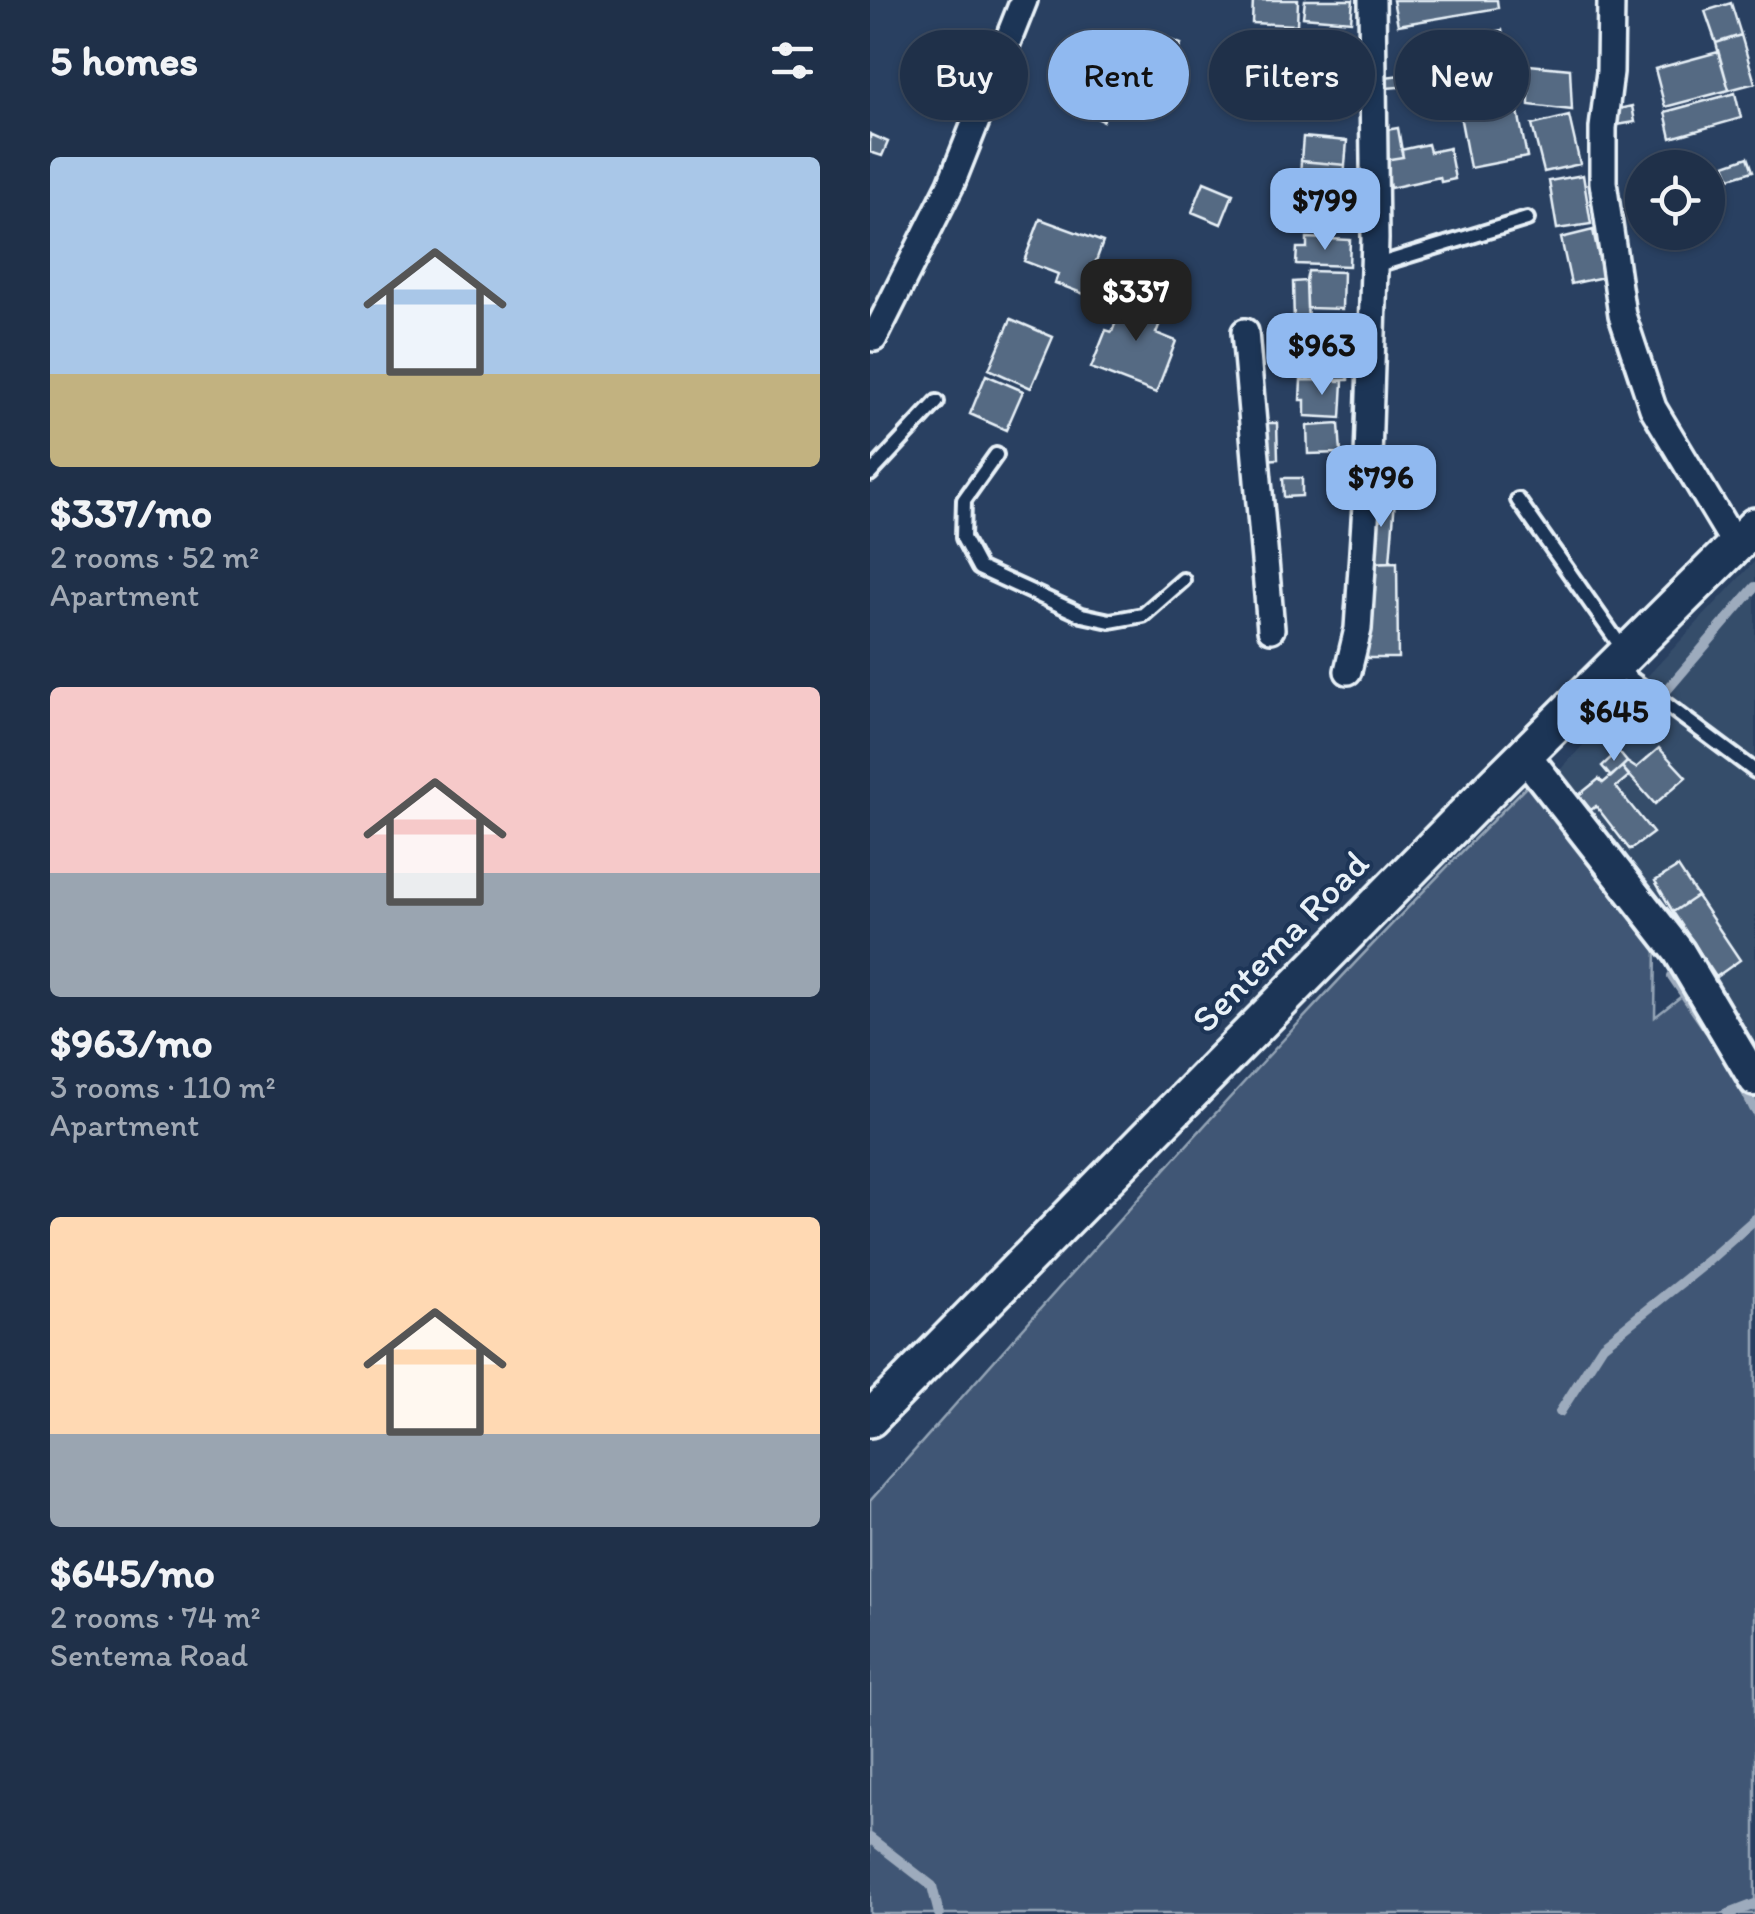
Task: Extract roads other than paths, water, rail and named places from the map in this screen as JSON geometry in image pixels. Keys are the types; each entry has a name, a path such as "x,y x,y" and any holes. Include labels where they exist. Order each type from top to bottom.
{"main road":[{"name":"Sentema Road","path":"870,1420 1524,754 1745,536"}],"street":[{"path":"874,338 951,184 1024,0"},
{"path":"1348,671 1358,629 1367,490 1374,266 1372,0"},
{"path":"1612,0 1603,182 1622,314 1654,408 1745,536"},
{"path":"1245,332 1271,629"},
{"path":"1524,754 1679,952 1755,1080"}],"lane":[{"path":"1374,266 1527,219"},
{"path":"870,474 937,402"},
{"path":"996,456 964,500 962,538 979,568 1082,615 1110,621 1142,615 1183,580"},
{"path":"1518,500 1621,660 1755,772"}],"waterway":[{"path":"1661,697 1755,587"},
{"path":"1672,976 1708,1029"},
{"path":"1741,1082 1755,1110"},
{"path":"1560,1412 1603,1345 1755,1219"},
{"path":"870,1838 932,1886 939,1914"},
{"path":"1729,1914 1755,1904"}]}
